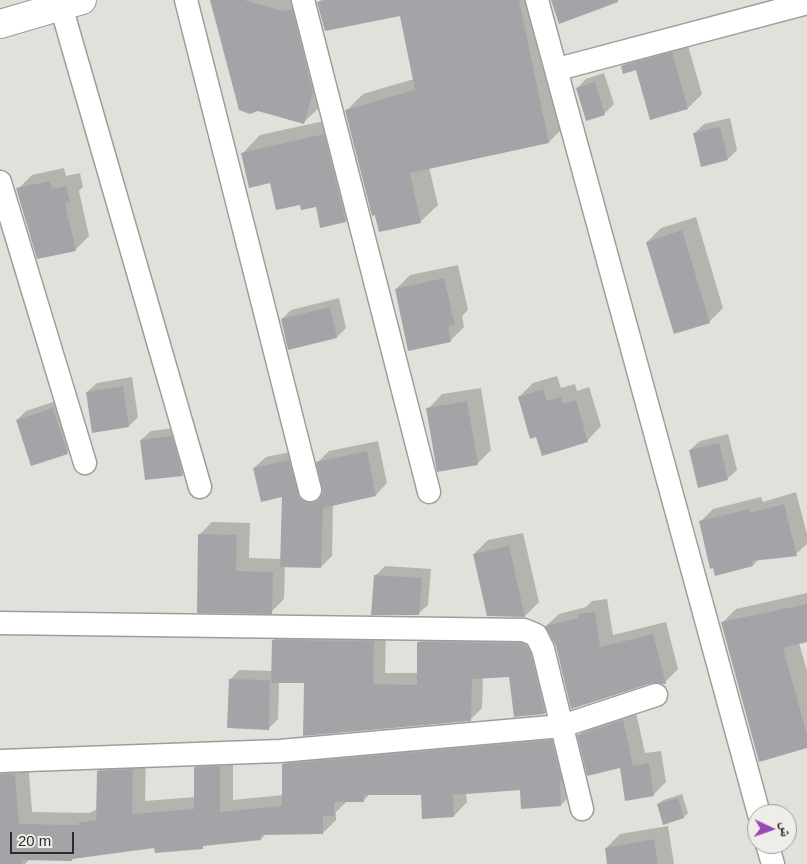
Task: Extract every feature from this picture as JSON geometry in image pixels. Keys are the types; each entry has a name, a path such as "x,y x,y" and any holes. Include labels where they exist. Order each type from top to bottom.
{"street":[{"path":"186,0 310,490"},
{"path":"303,0 429,492"},
{"path":"537,0 558,69 756,804"},
{"path":"0,24 72,3 200,487"},
{"path":"558,69 783,4 807,3"},
{"path":"0,182 85,463"},
{"path":"0,623 524,630 536,635 543,649 582,809"},
{"path":"0,761 280,751 562,726 656,695"}],"building":[{"path":"210,0 244,0 283,11 292,9 313,92 304,124 258,111 250,114 239,110"},
{"path":"325,0 519,0 549,143 410,173 421,223 379,232 375,215 372,216 345,110 415,90 400,16 325,31 317,2"},
{"path":"551,0 618,0 618,2 559,24"},
{"path":"672,52 688,109 650,120 636,70 623,74 621,66"},
{"path":"595,82 605,115 586,121 576,88"},
{"path":"720,127 728,160 701,167 693,133"},
{"path":"324,134 346,222 320,228 316,207 301,210 300,205 276,210 270,183 249,188 241,153"},
{"path":"50,181 52,189 66,186 70,202 65,203 76,251 37,259 16,188"},
{"path":"682,230 710,323 674,334 646,242"},
{"path":"444,278 455,325 448,327 451,342 408,351 395,289"},
{"path":"330,307 337,338 288,350 281,319"},
{"path":"123,386 129,427 92,433 86,392"},
{"path":"543,389 547,401 561,397 563,404 576,400 588,442 542,456 536,437 530,439 518,397"},
{"path":"467,401 478,465 437,472 426,408"},
{"path":"53,408 68,454 31,466 16,420"},
{"path":"172,436 183,476 145,480 140,440"},
{"path":"719,443 728,480 698,488 689,450"},
{"path":"367,451 376,496 323,508 321,568 280,567 282,497 261,502 253,468 289,460 300,499 313,503 319,500 323,493 316,462"},
{"path":"784,504 797,556 752,561 753,566 715,576 713,568 710,569 699,521 749,509 750,513"},
{"path":"198,534 237,535 236,571 273,572 272,614 197,613"},
{"path":"509,546 525,617 487,616 473,554"},
{"path":"374,575 422,578 419,615 371,615"},
{"path":"807,604 807,642 783,648 807,735 807,748 759,762 721,622"},
{"path":"595,612 600,647 653,634 666,684 652,683 571,709 556,646 545,626 578,618 578,614"},
{"path":"272,640 374,641 373,684 417,685 417,642 521,643 526,645 531,654 545,714 514,717 509,677 472,679 471,721 303,736 304,683 271,683"},
{"path":"229,679 270,680 269,730 227,728"},
{"path":"623,720 633,766 649,763 654,796 625,801 620,768 587,776 577,735"},
{"path":"552,740 562,781 560,782 561,806 521,809 520,790 453,795 454,817 422,819 421,795 364,795 364,802 334,802 334,816 323,816 323,834 261,835 261,840 203,846 203,849 155,853 154,848 72,859 72,861 22,860 22,864 0,864 0,774 15,774 19,824 78,825 78,823 96,820 97,771 133,769 132,814 194,809 194,767 220,766 220,812 282,806 282,764"},
{"path":"678,798 684,818 663,825 657,804"},
{"path":"654,839 658,864 607,864 605,848"}]}
